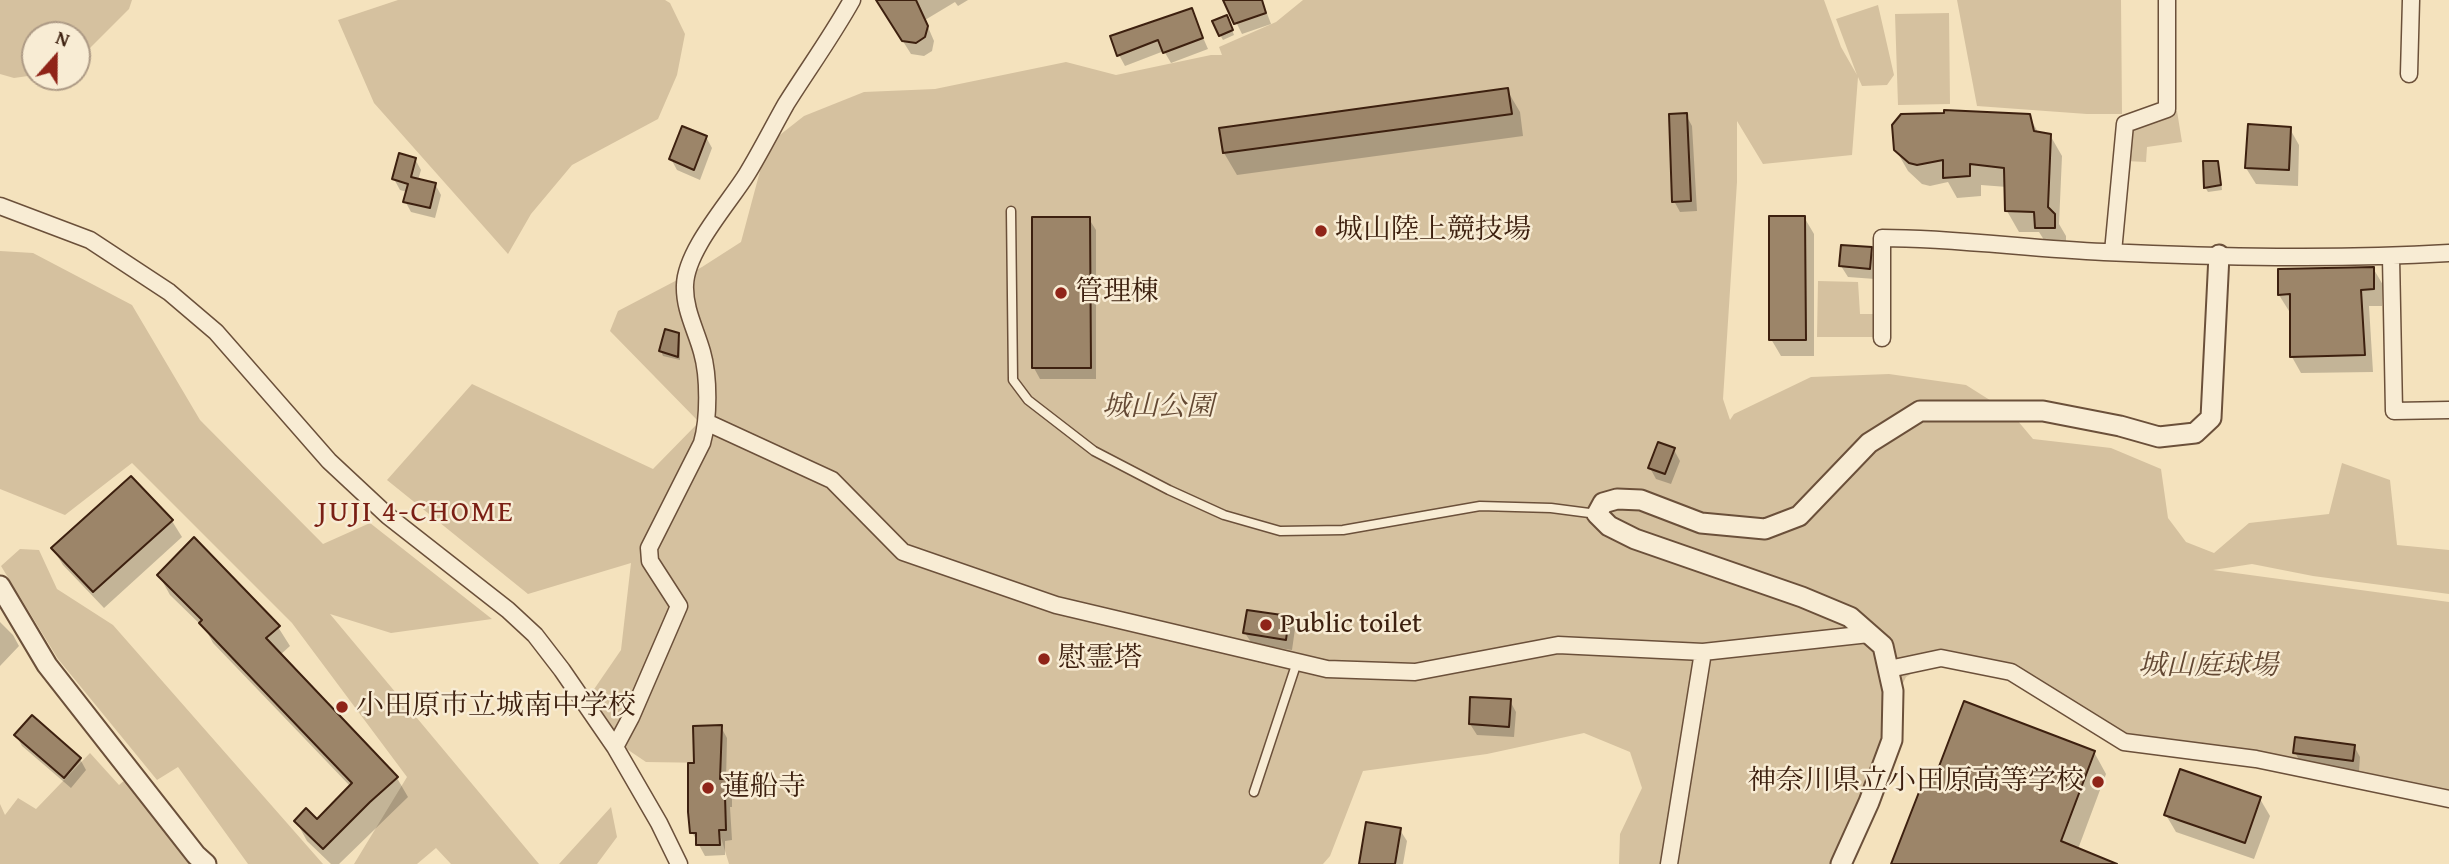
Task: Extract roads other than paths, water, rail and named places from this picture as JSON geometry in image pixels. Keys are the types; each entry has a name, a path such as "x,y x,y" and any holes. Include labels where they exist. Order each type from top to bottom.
{"street":[{"path":"615,747 631,717 678,606 650,561 649,548 702,443 706,422 703,355 688,311 685,284 694,254 746,176 786,104 852,0"},
{"path":"2113,252 2126,124 2166,109 2167,0"},
{"path":"2409,74 2411,0"},
{"path":"0,206 90,240 169,292 216,331 329,461 388,516 508,610 535,635 615,747 659,823 679,864"},
{"path":"1882,338 1882,238 1922,238 2113,252 2219,255 2391,257 2449,253"},
{"path":"1840,864 1869,802 1892,740 1893,691 1883,646 1850,617 1802,597 1635,539 1609,526 1597,514 1603,503 1618,499 1641,500 1701,523 1765,529 1799,516 1869,443 1920,411 2043,411 2120,426 2159,437 2195,433 2211,418 2219,255"},
{"path":"2391,257 2393,411 2449,410"},
{"path":"706,422 832,480 903,552 1056,605 1326,669 1415,672 1558,645 1703,652 1869,634"},
{"path":"0,586 47,665 196,855 206,864"},
{"path":"1669,864 1703,652"},
{"path":"1889,669 1941,658 2011,673 2124,742 2256,759 2449,799"}],"lane":[{"path":"1011,211 1013,380 1028,400 1094,451 1169,490 1224,515 1280,531 1353,528 1480,506 1551,508 1597,514"},
{"path":"1254,792 1297,662"}],"place":[{"name":"城山陸上競技場","path":"1321,231"},
{"name":"管理棟","path":"1061,293"},
{"name":"Public toilet","path":"1266,625"},
{"name":"慰霊塔","path":"1044,659"},
{"name":"小田原市立城南中学校","path":"342,707"},
{"name":"神奈川県立小田原高等学校","path":"2098,782"},
{"name":"蓮船寺","path":"708,788"}],"district":[{"name":"JUJI 4-CHOME","path":"416,513"}],"park label":[{"name":"城山公園","path":"1158,408"},
{"name":"城山庭球場","path":"2208,667"}]}
